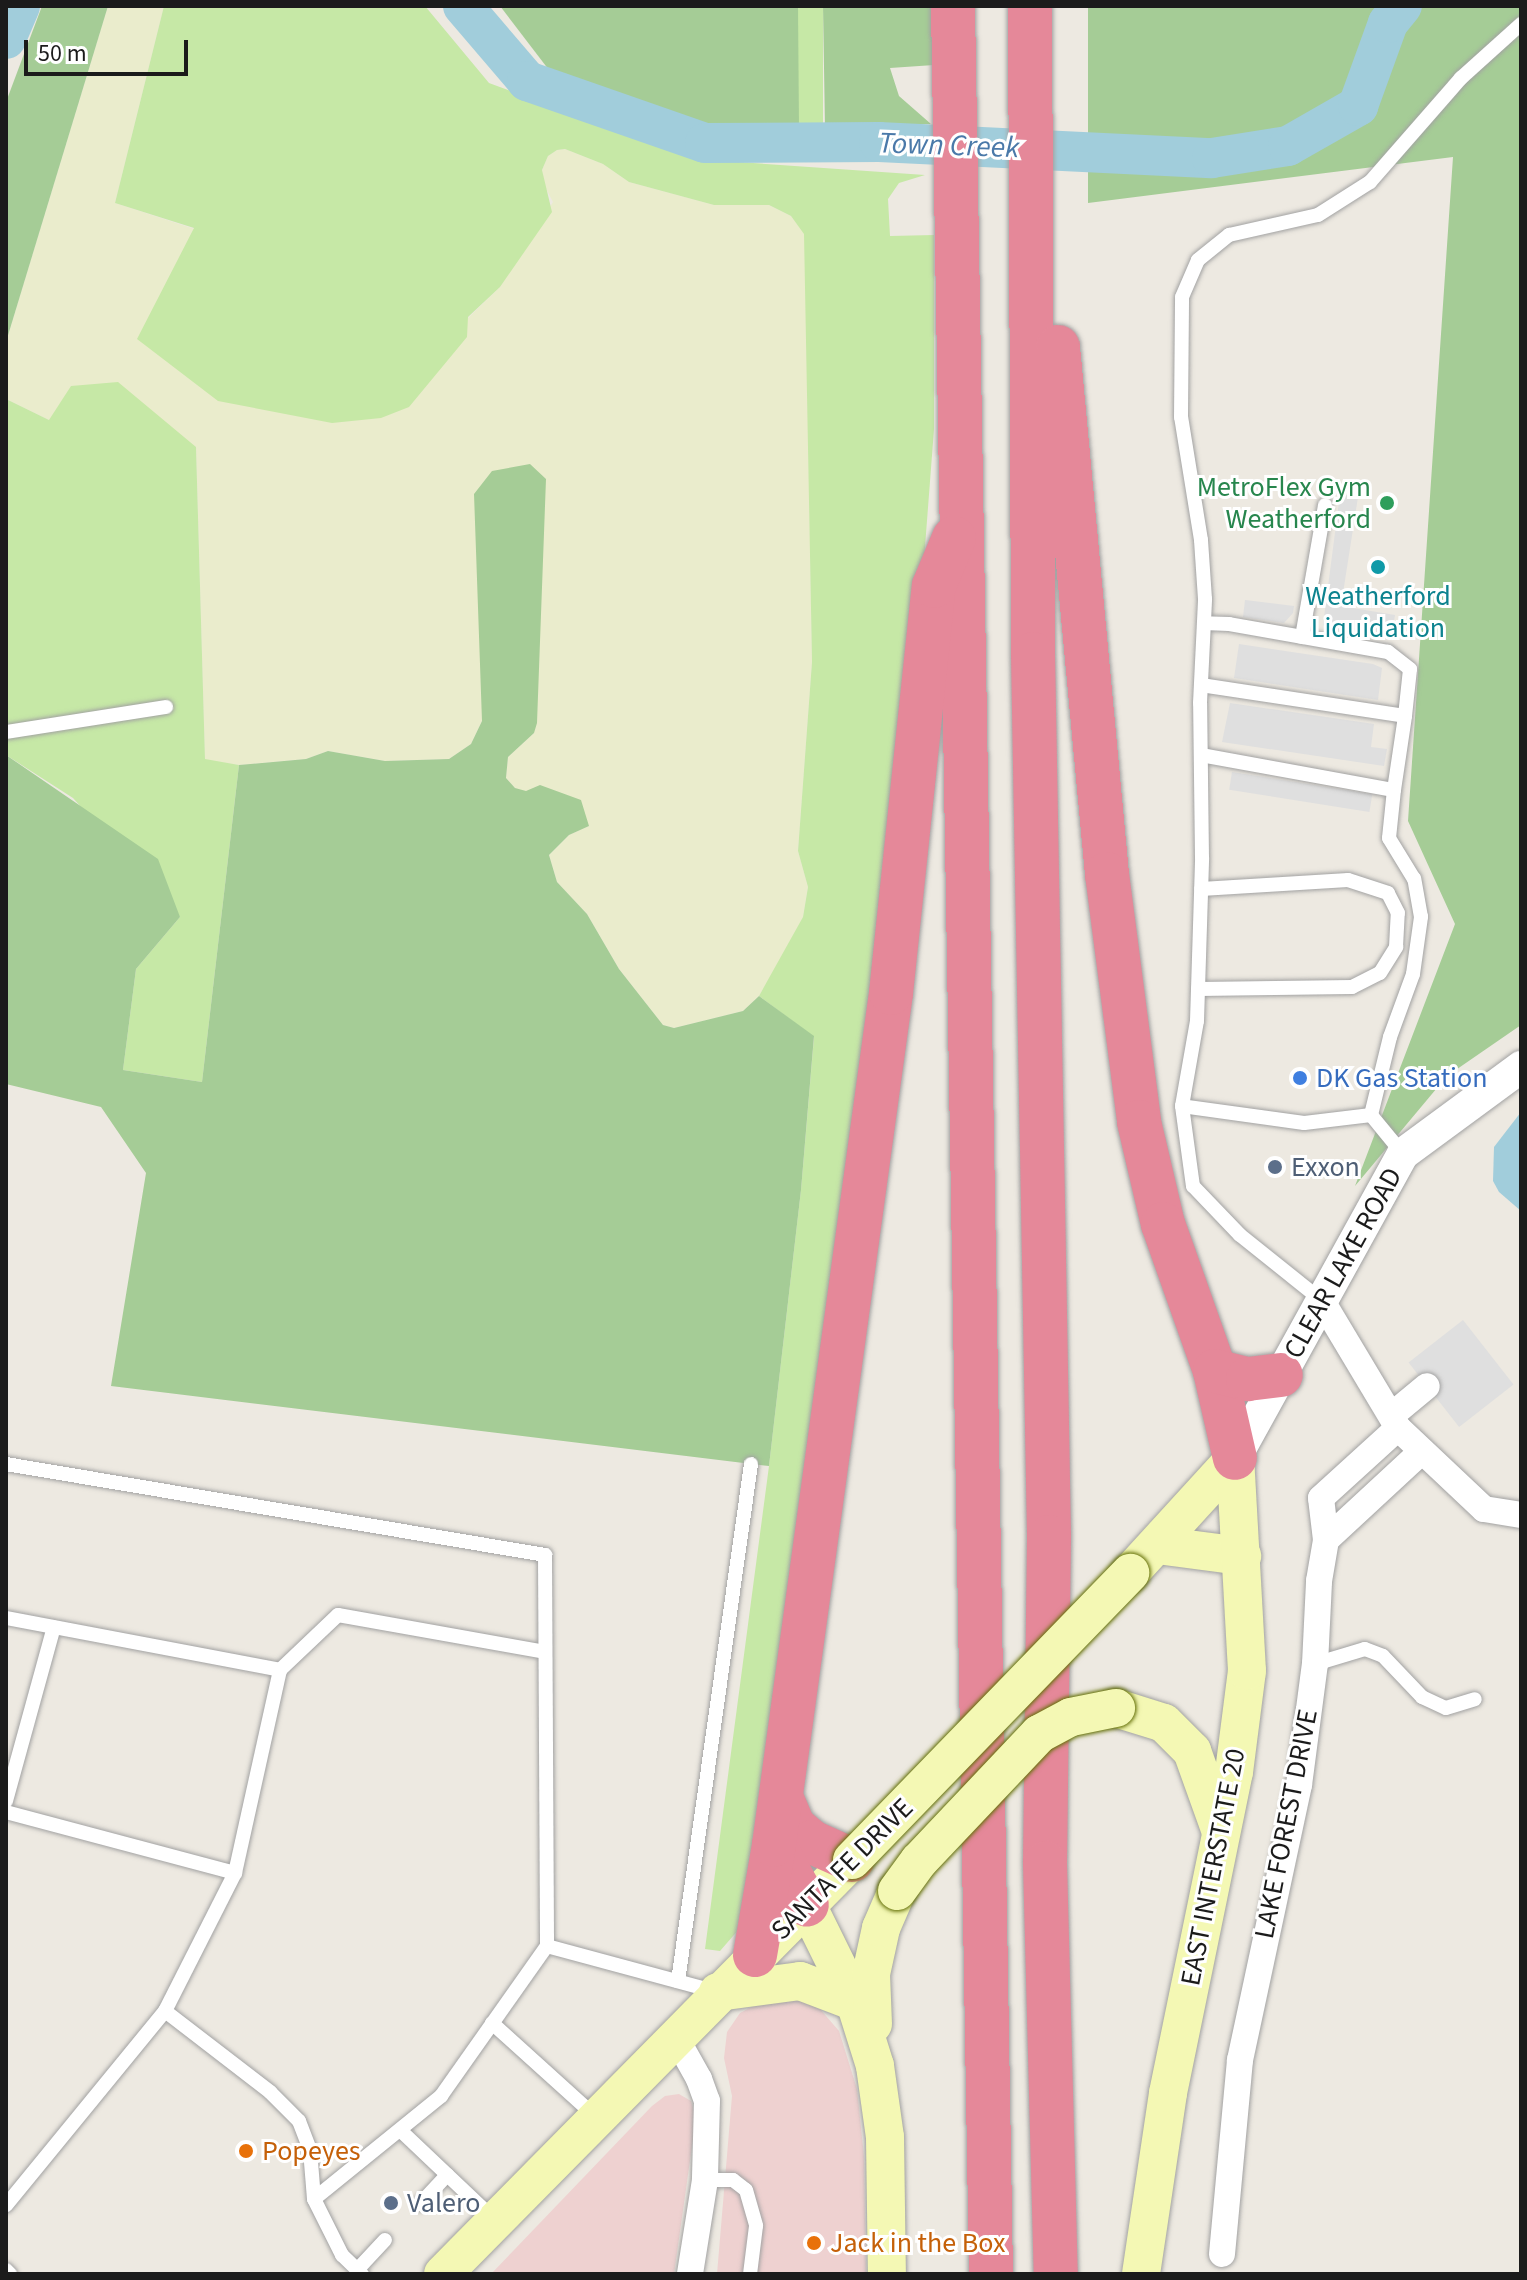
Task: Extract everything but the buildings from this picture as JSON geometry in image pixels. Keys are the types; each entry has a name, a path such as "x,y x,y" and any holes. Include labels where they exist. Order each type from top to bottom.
{"highway":[{"path":"953,6 991,2274"},
{"path":"1030,6 1033,654 1049,1537 1045,1863 1056,2274"},
{"path":"1032,230 1056,328 1107,874 1139,1122 1163,1224 1215,1371 1235,1458"},
{"path":"755,1955 781,1797 891,993 934,586 963,517"},
{"path":"1215,1371 1248,1379 1281,1375"},
{"path":"781,1797 794,1827 812,1842 852,1860"},
{"path":"774,1845 807,1905"}],"main road":[{"name":"SANTA FE DRIVE","path":"443,2274 718,1992 852,1860 1157,1545 1235,1458"},
{"name":"EAST INTERSTATE 20","path":"1141,2274 1168,2093 1234,1772 1247,1671 1235,1458"},
{"path":"1157,1545 1242,1556"},
{"path":"887,2274 885,2137 875,2066 871,1974 881,1928 897,1891 919,1861 1039,1734 1071,1717 1116,1708 1164,1723 1192,1751 1220,1829"},
{"path":"807,1905 855,2002 875,2066"},
{"path":"718,1992 800,1981 855,2002"}],"street":[{"name":"CLEAR LAKE ROAD","path":"1235,1458 1403,1154 1521,1067"},
{"path":"1322,1301 1395,1422 1484,1509 1521,1515"},
{"path":"1395,1422 1427,1386"},
{"name":"LAKE FOREST DRIVE","path":"1222,2254 1240,2060 1299,1785 1315,1664 1319,1581 1326,1540 1321,1498 1395,1422"},
{"path":"1326,1540 1422,1451"},
{"path":"675,2036 699,2079 707,2101 705,2180 690,2274"}],"lane":[{"path":"1322,1301 1240,1235 1193,1186 1182,1106 1197,1021 1204,623 1201,540 1181,417 1182,297 1198,260 1229,235 1318,215 1370,182 1461,78 1521,24"},
{"path":"1302,637 1325,505"},
{"path":"1204,623 1388,652 1410,669 1389,838 1414,879 1421,917 1413,974 1390,1037 1371,1115"},
{"path":"1201,685 1405,716"},
{"path":"6,732 166,707"},
{"path":"1201,755 1394,790"},
{"path":"1198,989 1352,987 1380,973 1396,947 1398,913 1388,893 1348,880 1201,889"},
{"path":"1182,1106 1304,1123 1371,1115"},
{"path":"1371,1115 1403,1154"},
{"path":"6,1464 545,1555 547,1946 441,2096 314,2199"},
{"path":"678,1981 751,1464"},
{"path":"6,2205 165,2011 235,1873 280,1670 338,1615 545,1652"},
{"path":"6,1618 280,1670"},
{"path":"6,1801 54,1627"},
{"path":"1315,1664 1365,1649 1383,1656 1422,1697 1446,1708 1475,1699"},
{"path":"6,1812 235,1873"},
{"path":"547,1946 718,1992"},
{"path":"165,2011 270,2092 299,2121 310,2150 314,2199 342,2255 360,2272 385,2240"},
{"path":"492,2023 596,2117"},
{"path":"400,2130 495,2220"},
{"path":"420,2204 447,2175"},
{"path":"705,2180 733,2180 746,2190 756,2226 750,2274"}],"shaded area":[{"path":"1340,494 1358,497 1341,606 1395,615 1391,640 1328,630 1323,625"},
{"path":"1245,600 1294,606 1293,613 1284,623 1243,617"},
{"path":"1239,644 1373,664 1382,668 1378,700 1234,678"},
{"path":"1230,703 1374,724 1371,747 1387,749 1384,766 1222,742"},
{"path":"1232,772 1372,794 1369,812 1229,790"},
{"path":"1463,1320 1513,1385 1459,1427 1409,1362"},
{"path":"800,1999 820,2009 839,2031 857,2089 864,2157 866,2274 717,2274 732,2096 724,2058 727,2032 740,2013 757,2004"},
{"path":"679,2094 691,2101 696,2118 674,2274 491,2274 652,2106 665,2096"}],"green space":[{"path":"42,6 108,6 6,342 6,102"},
{"path":"108,6 164,6 115,203 468,318 500,287 553,202 543,183 542,170 548,156 557,150 565,149 603,164 629,182 714,205 769,205 791,216 805,234 812,662 798,851 808,887 803,917 792,940 759,996 743,1011 674,1028 663,1025 619,969 587,914 557,882 549,855 569,835 589,826 515,788 506,778 508,757 534,733 482,721 471,744 449,759 385,761 328,751 306,759 239,765 205,760 196,447 49,420 6,399 6,342"},
{"path":"164,6 425,6 489,83 695,159 925,175 899,183 888,199 890,236 934,235 934,429 923,573 870,1018 740,1928 720,1951 705,1949 769,1466 801,1190 814,1037 759,996 803,917 808,887 798,851 812,662 804,234 791,216 769,205 714,205 629,182 603,164 565,149 557,150 548,156 542,170 552,212 500,287 468,317 467,337 409,407 381,418 332,423 218,401 137,339 194,228 115,203"},
{"path":"500,6 798,6 799,128 707,131 552,74"},
{"path":"798,6 823,6 823,128 798,128"},
{"path":"823,6 932,6 934,65 890,68 899,96 931,124 825,128"},
{"path":"1088,6 1521,6 1521,1025 1447,1076 1355,1186 1455,924 1408,821 1453,157 1088,203"},
{"path":"118,382 196,447 205,759 239,765 202,1082 123,1070 136,969 180,917 73,798 6,755 6,399 49,420 71,386"},
{"path":"530,464 546,479 537,723 534,733 508,757 506,778 515,788 526,791 540,785 581,800 589,826 569,835 549,855 557,882 587,914 619,969 663,1025 674,1028 743,1011 759,996 814,1036 801,1190 769,1466 111,1386 146,1173 101,1107 6,1084 6,755 158,859 180,917 136,969 123,1070 202,1082 239,765 306,759 328,751 385,761 449,759 471,744 482,721 474,494 492,471"}],"water":[{"path":"1521,1112 1521,1211 1499,1192 1493,1181 1494,1147"}],"waterway":[{"name":"Town Creek","path":"6,39 20,6"},
{"name":"Town Creek","path":"463,6 527,81 705,143 879,142 1212,158 1288,146 1358,106 1388,23 1402,6"}],"place":[{"name":"MetroFlex Gym Weatherford","path":"1387,503"},
{"name":"Weatherford Liquidation","path":"1378,567"},
{"name":"DK Gas Station","path":"1300,1078"},
{"name":"Exxon","path":"1275,1167"},
{"name":"Popeyes","path":"246,2151"},
{"name":"Valero","path":"391,2203"},
{"name":"Jack in the Box","path":"814,2243"}]}
